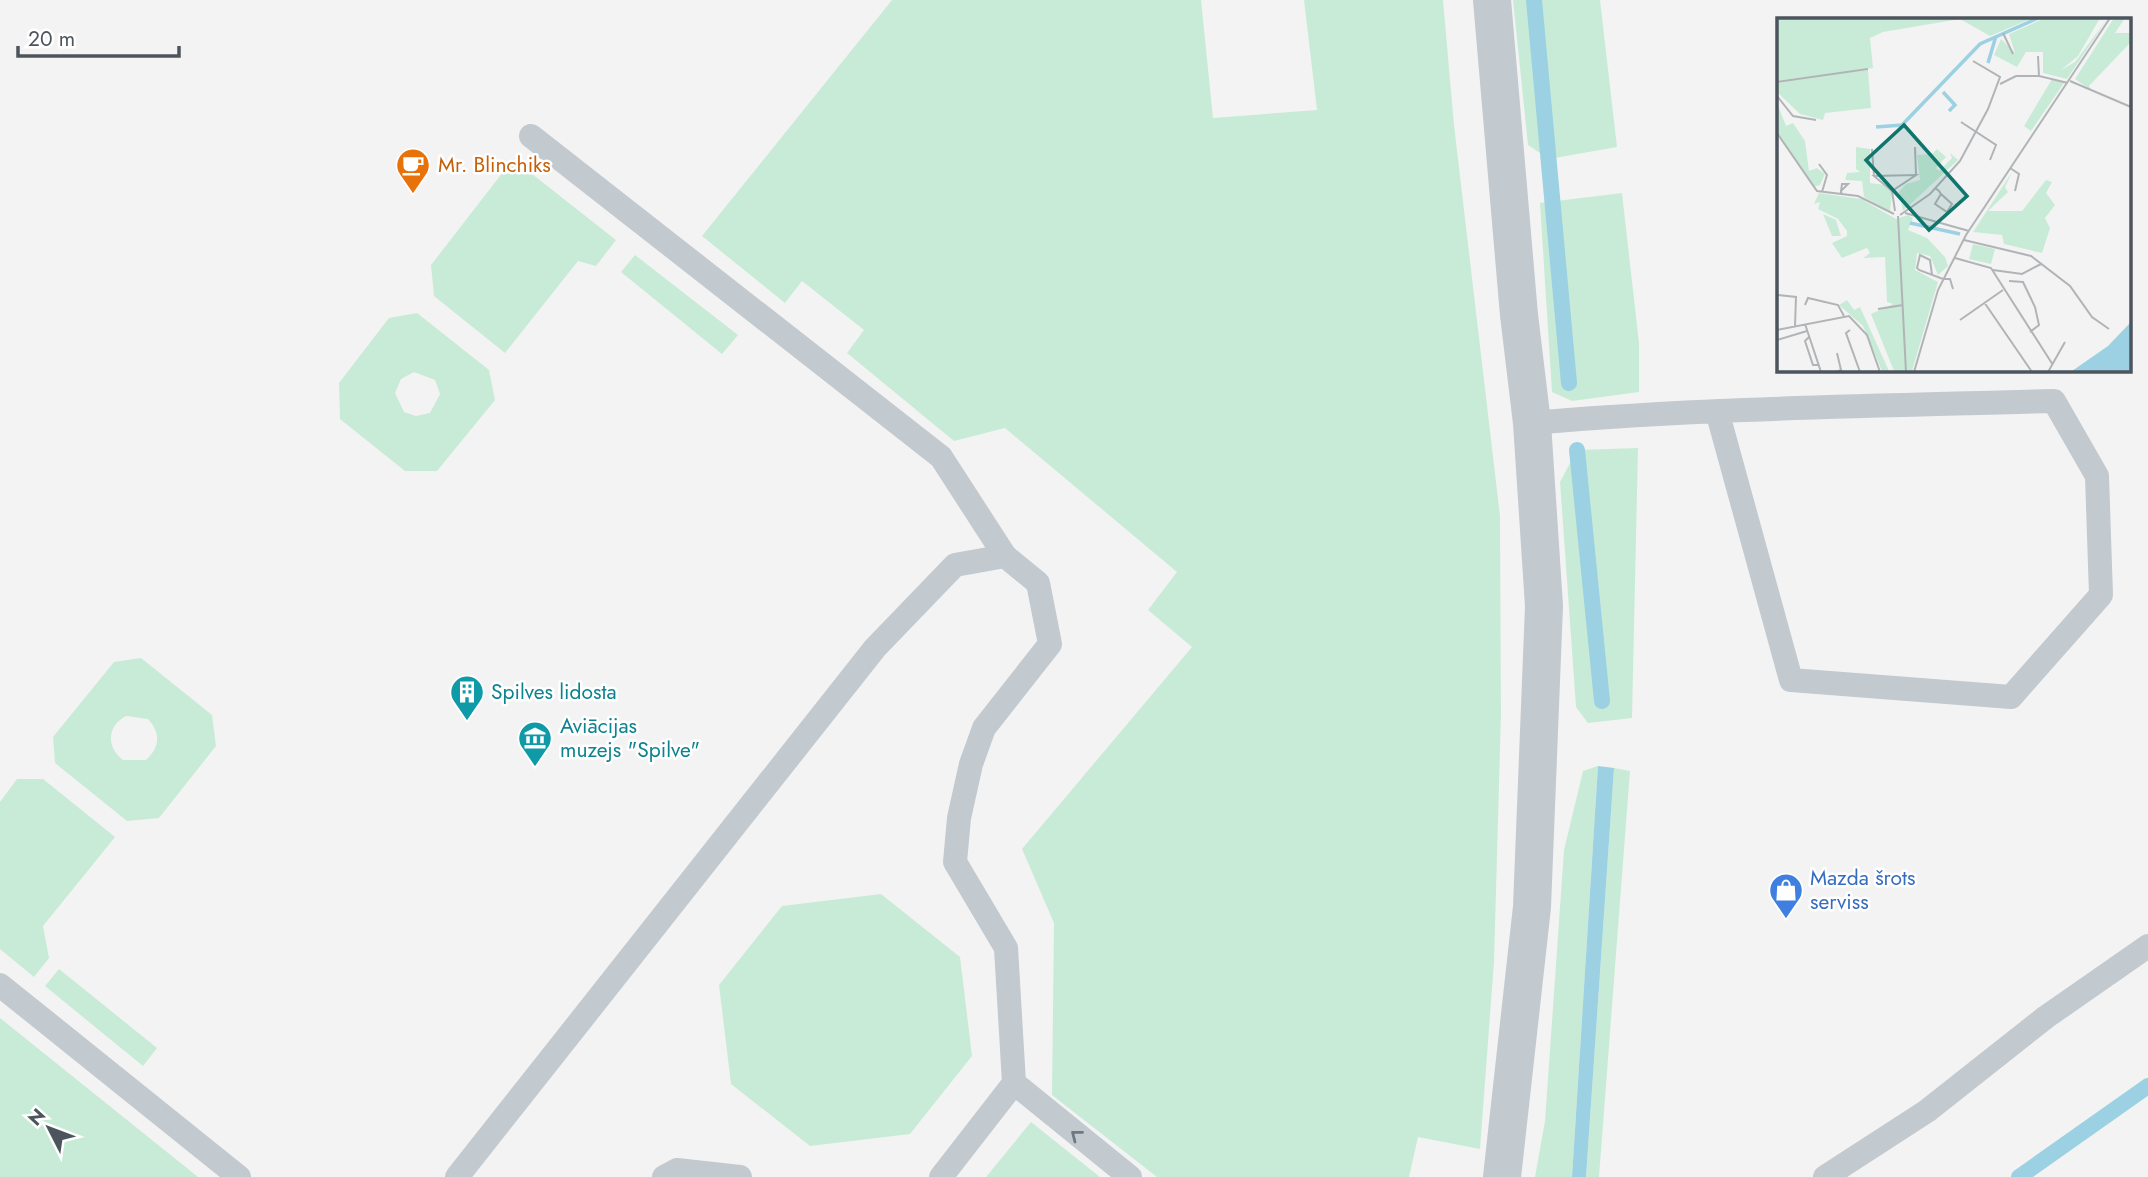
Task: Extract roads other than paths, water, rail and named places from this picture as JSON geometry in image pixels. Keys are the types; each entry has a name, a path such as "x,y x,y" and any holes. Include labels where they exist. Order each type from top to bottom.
{"street":[{"path":"1492,0 1519,315 1532,423 1544,606 1532,907 1502,1177"}],"lane":[{"path":"531,136 941,457 1005,556 1038,583 1050,644 984,728 971,764 959,818 955,862 1006,948 1014,1083 941,1177"},
{"path":"1532,423 1717,411 2054,401 2096,476 2101,594 2011,697 1791,680 1717,411"},
{"path":"457,1177 876,648 955,565 1005,556"},
{"path":"1825,1177 1927,1111 2046,1017 2148,946"},
{"path":"0,985 239,1177"},
{"path":"1014,1083 1130,1177"},
{"path":"664,1177 677,1170 740,1177"}],"water":[{"path":"1598,766 1614,768 1586,1177 1572,1177"}],"waterway":[{"path":"1534,0 1569,383"},
{"path":"1577,450 1602,701"},
{"path":"2019,1177 2148,1086"}],"place":[{"name":"Mr. Blinchiks","path":"413,195"},
{"name":"Spilves lidosta","path":"467,722"},
{"name":"Aviācijas muzejs \"Spilve\"","path":"535,768"},
{"name":"Mazda šrots serviss","path":"1786,920"}]}
